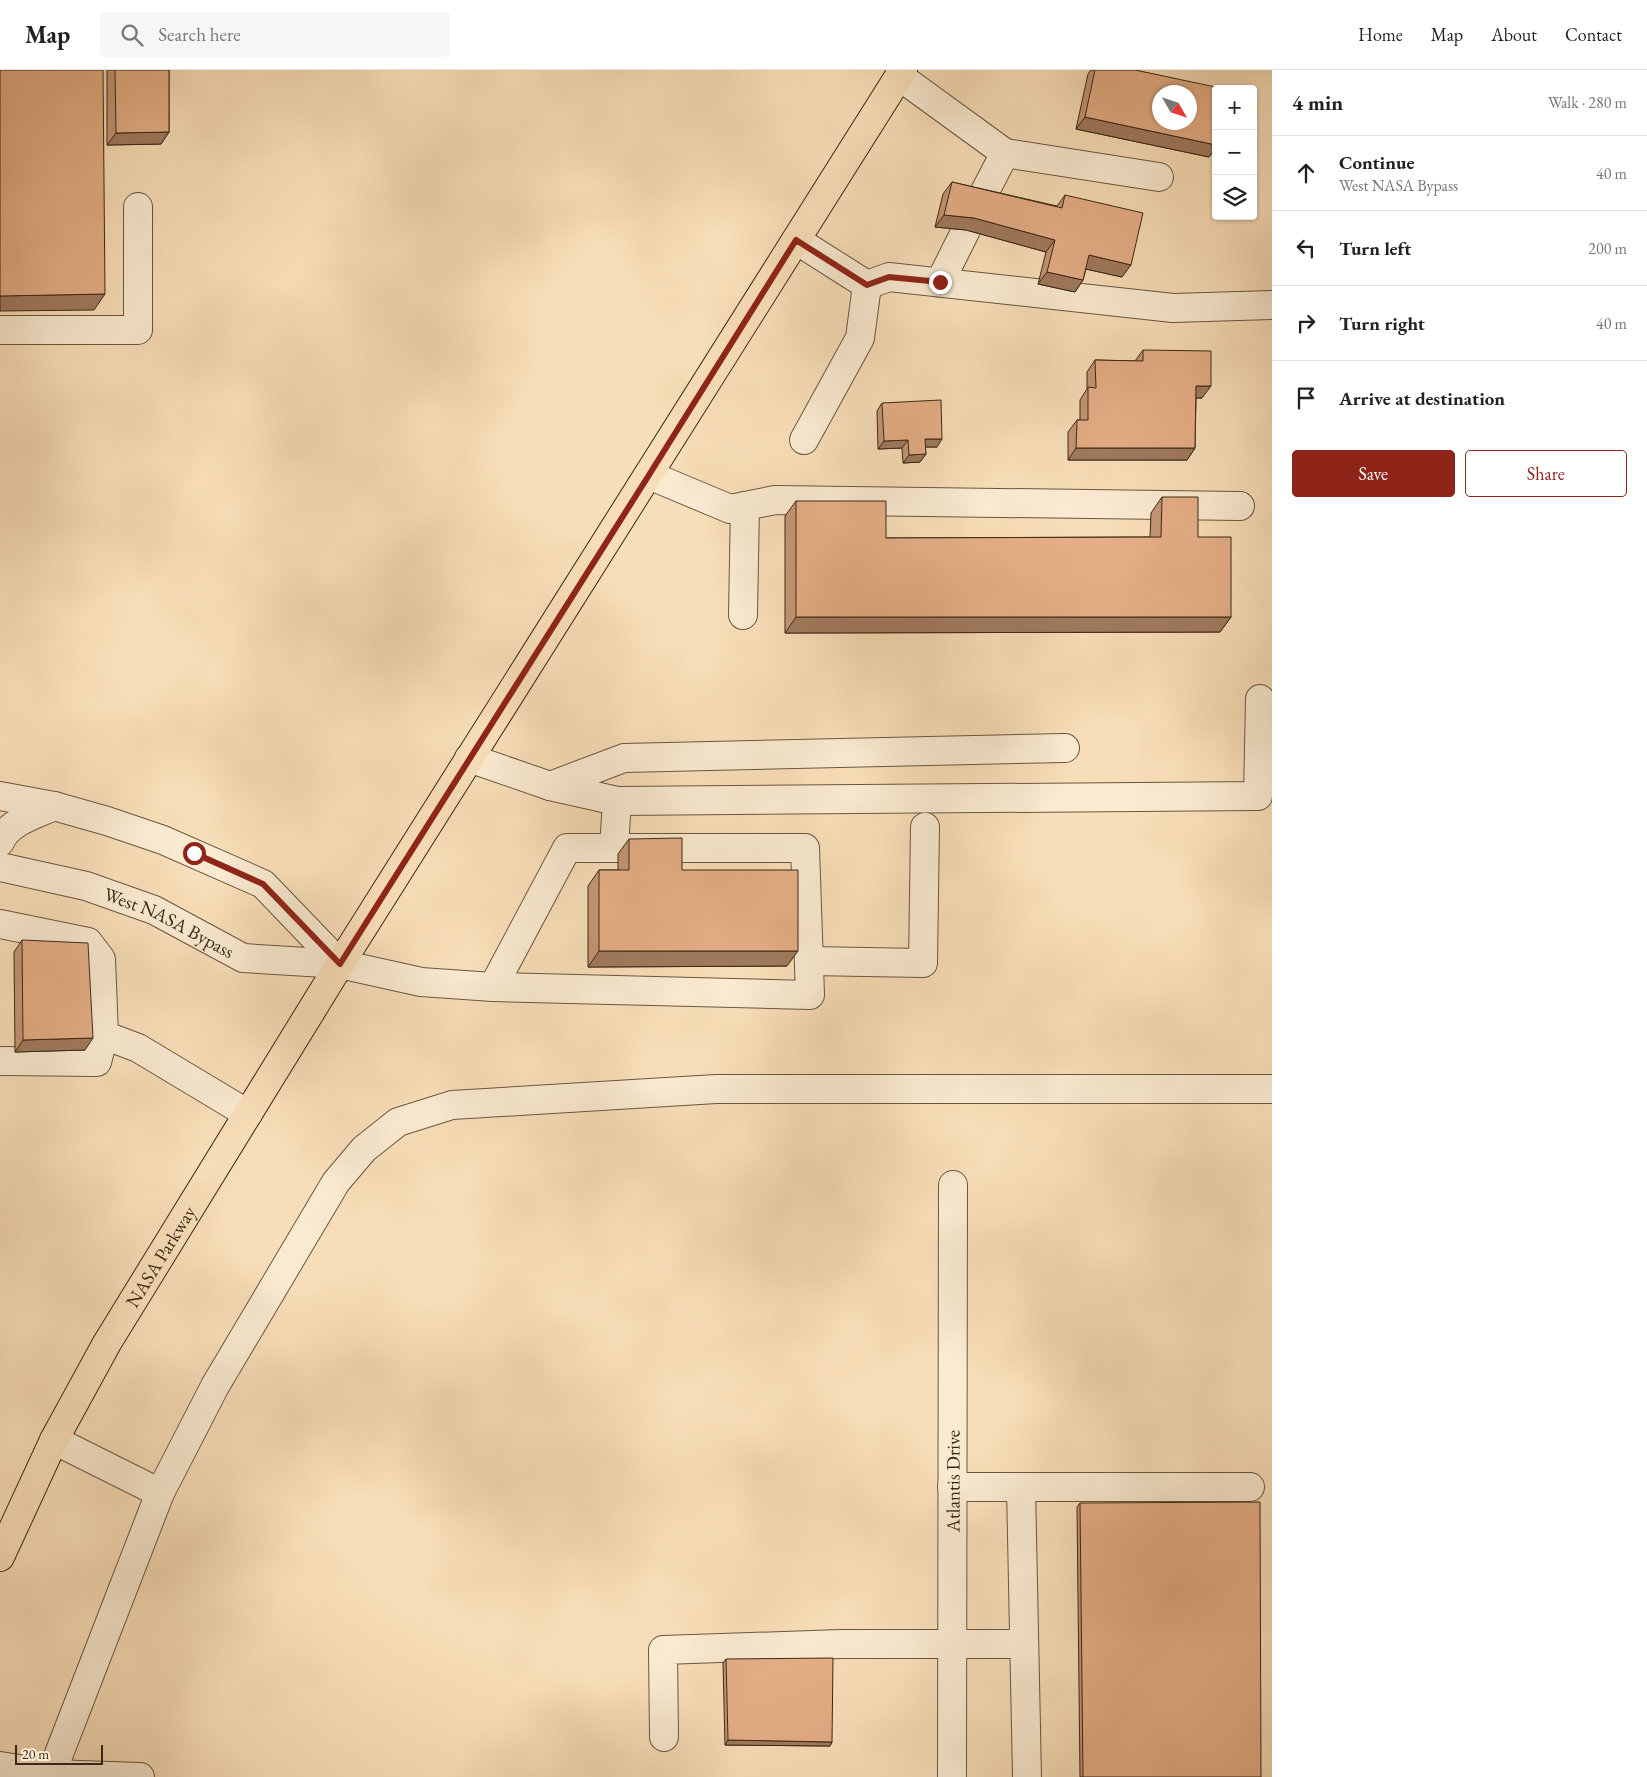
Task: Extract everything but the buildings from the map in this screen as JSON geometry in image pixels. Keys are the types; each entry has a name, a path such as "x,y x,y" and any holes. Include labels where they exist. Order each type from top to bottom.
{"main road":[{"name":"NASA Parkway","path":"0,1558 54,1440 107,1344 340,964 901,73"}],"street":[{"path":"901,73 1005,153 1159,177"},
{"path":"979,202 1005,153"},
{"path":"0,330 138,330 138,207"},
{"path":"940,282 966,230"},
{"path":"796,240 867,285"},
{"path":"867,285 889,277 1173,308 1272,305"},
{"path":"804,440 860,338 867,285"},
{"path":"649,475 730,509 774,500 1240,506"},
{"path":"743,615 745,506"},
{"path":"469,758 550,786 617,801 1258,796 1260,699"},
{"path":"550,786 624,758 1065,748"},
{"path":"0,796 54,806 107,821 163,840 263,884 340,964"},
{"path":"614,847 617,801"},
{"path":"0,842 11,828 54,806"},
{"path":"493,987 567,848 806,848 809,960 923,963 925,827"},
{"name":"West NASA Bypass","path":"0,867 86,886 154,910 243,958 340,964 421,982 493,987 810,995 809,960"},
{"path":"0,924 88,942 101,959 104,1035 97,1062 0,1061"},
{"path":"104,1035 138,1048 248,1114"},
{"path":"50,1775 160,1493 215,1386 336,1182 364,1149 398,1122 452,1106 716,1089 1272,1089"},
{"name":"Atlantis Drive","path":"952,1777 953,1185"},
{"path":"54,1440 160,1493"},
{"path":"952,1486 1250,1487"},
{"path":"1021,1487 1027,1777"},
{"path":"664,1737 663,1650 841,1644 1024,1644"},
{"path":"0,1766 50,1775 140,1777"}],"route":[{"path":"194,853 263,884 340,964 796,240 867,285 889,277 940,282"}]}
